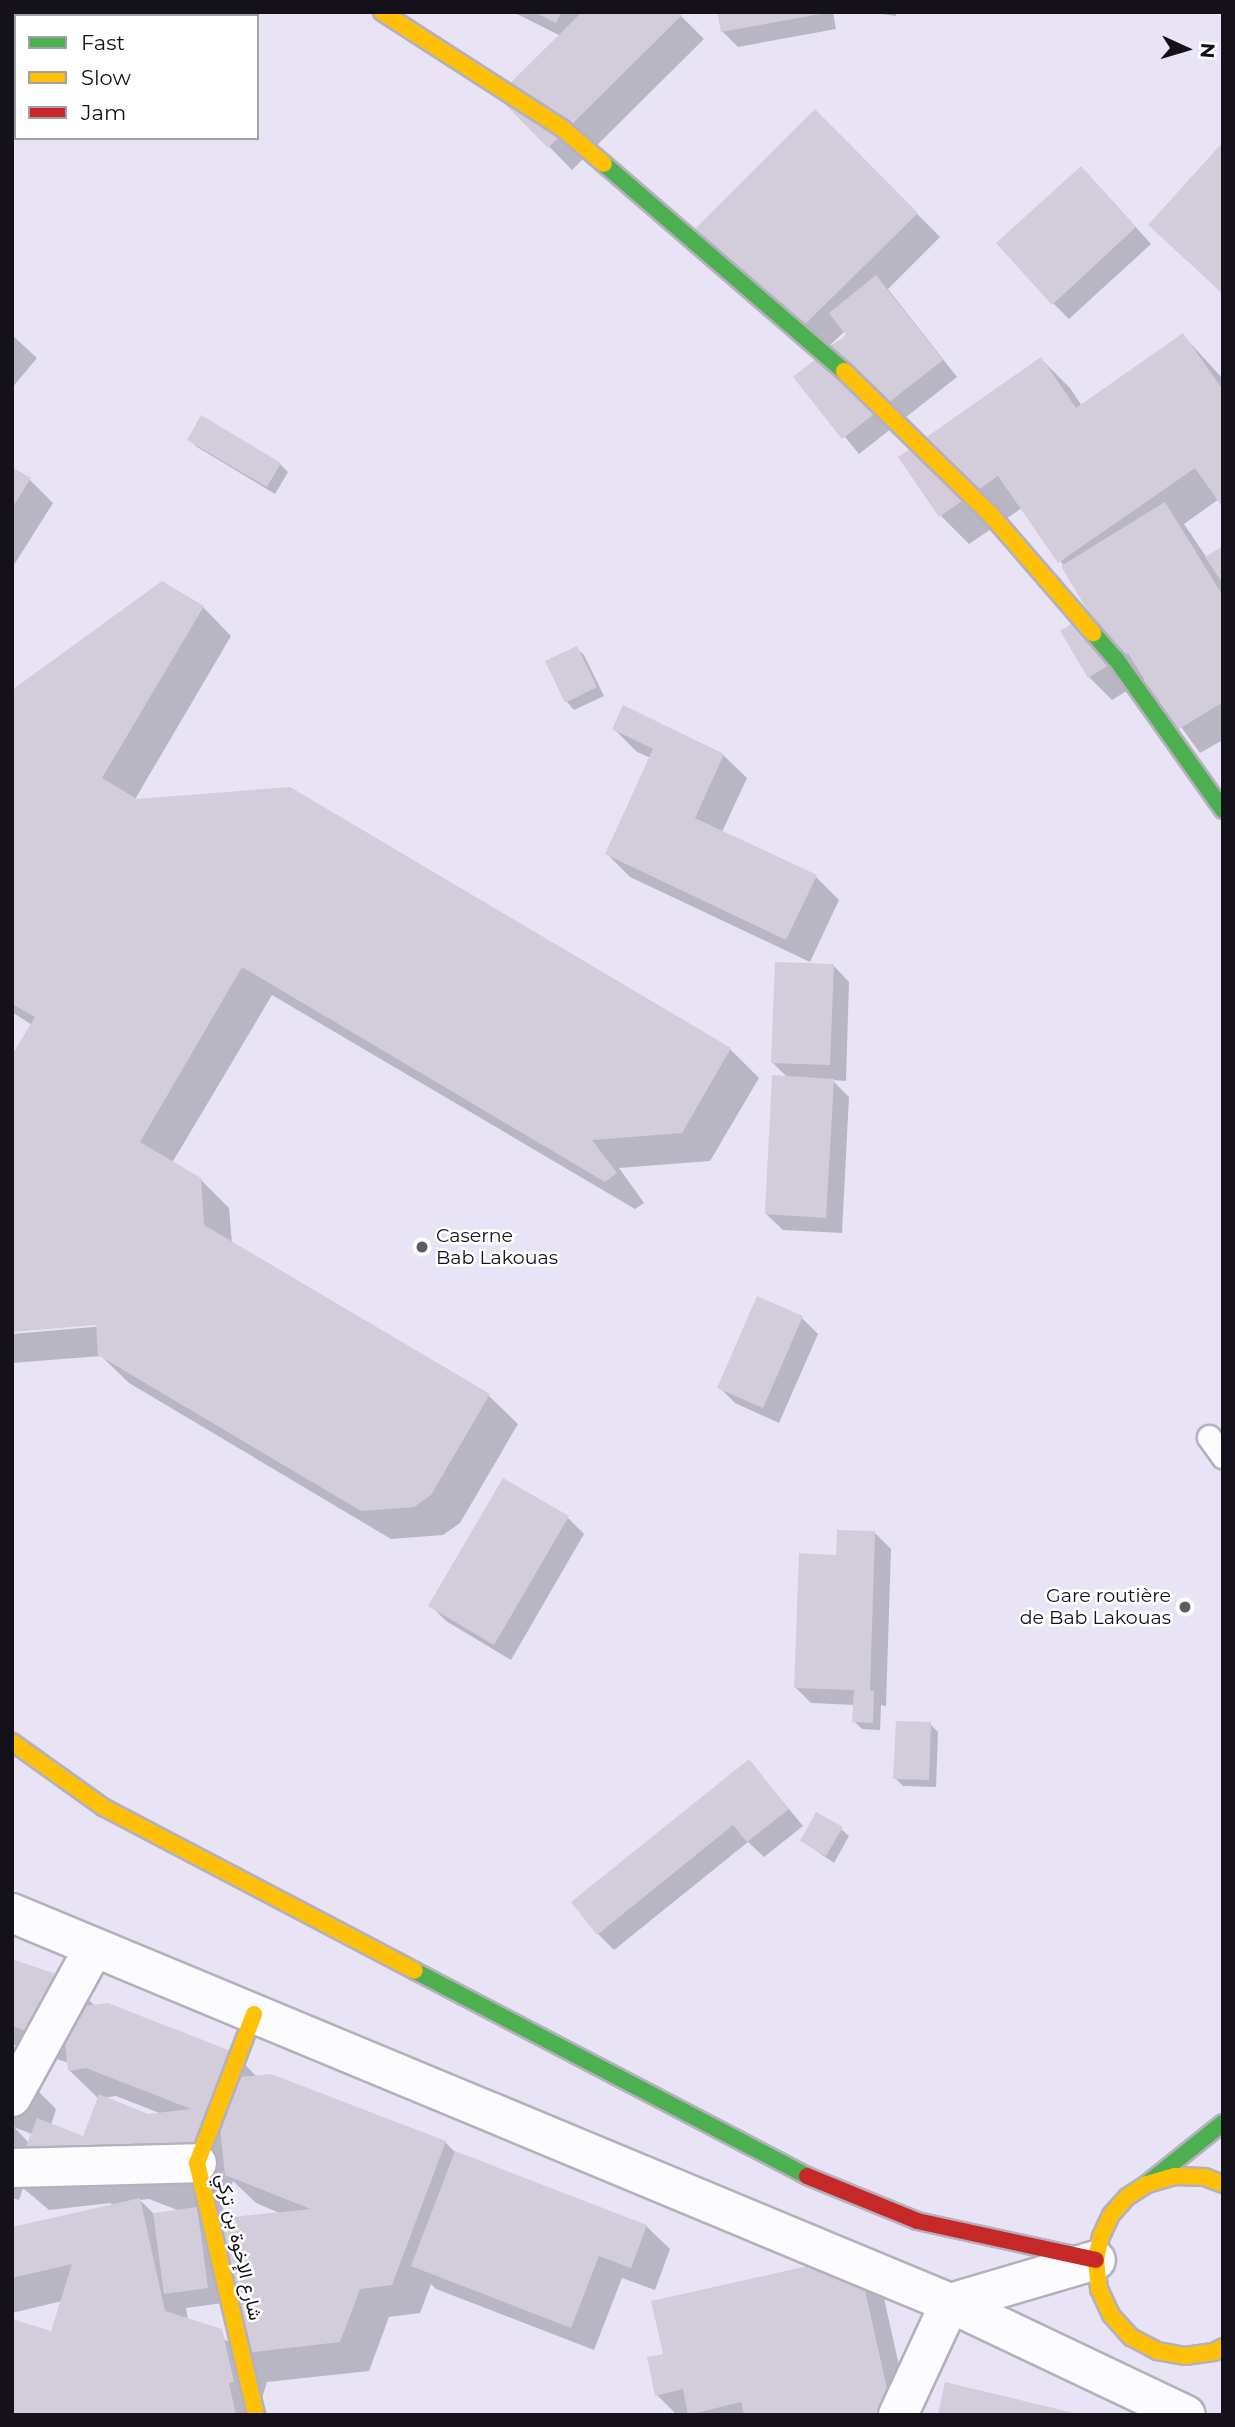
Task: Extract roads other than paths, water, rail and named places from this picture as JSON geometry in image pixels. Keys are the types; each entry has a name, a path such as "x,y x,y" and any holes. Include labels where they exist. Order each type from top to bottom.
{"street":[{"path":"382,12 562,128 827,354 992,516 1116,659 1223,810"},
{"path":"12,1742 103,1807 793,2170 917,2221 1096,2260"},
{"path":"12,1913 93,1949 950,2303 1186,2415"},
{"path":"12,2097 93,1949"},
{"name":"شارع الإخوة بن تركي","path":"254,2014 197,2163 257,2415"},
{"path":"1223,2123 1127,2197 1111,2215 1101,2236 1096,2260 1099,2288 1111,2315 1131,2337 1157,2351 1185,2356 1214,2352 1223,2347"},
{"path":"12,2168 197,2163"},
{"path":"1147,2184 1175,2176 1205,2177 1223,2184"},
{"path":"898,2415 950,2303 1096,2260"}],"lane":[{"path":"1209,1437 1223,1457"}],"place":[{"name":"Caserne Bab Lakouas","path":"422,1247"},
{"name":"Gare routière de Bab Lakouas","path":"1185,1607"}]}
